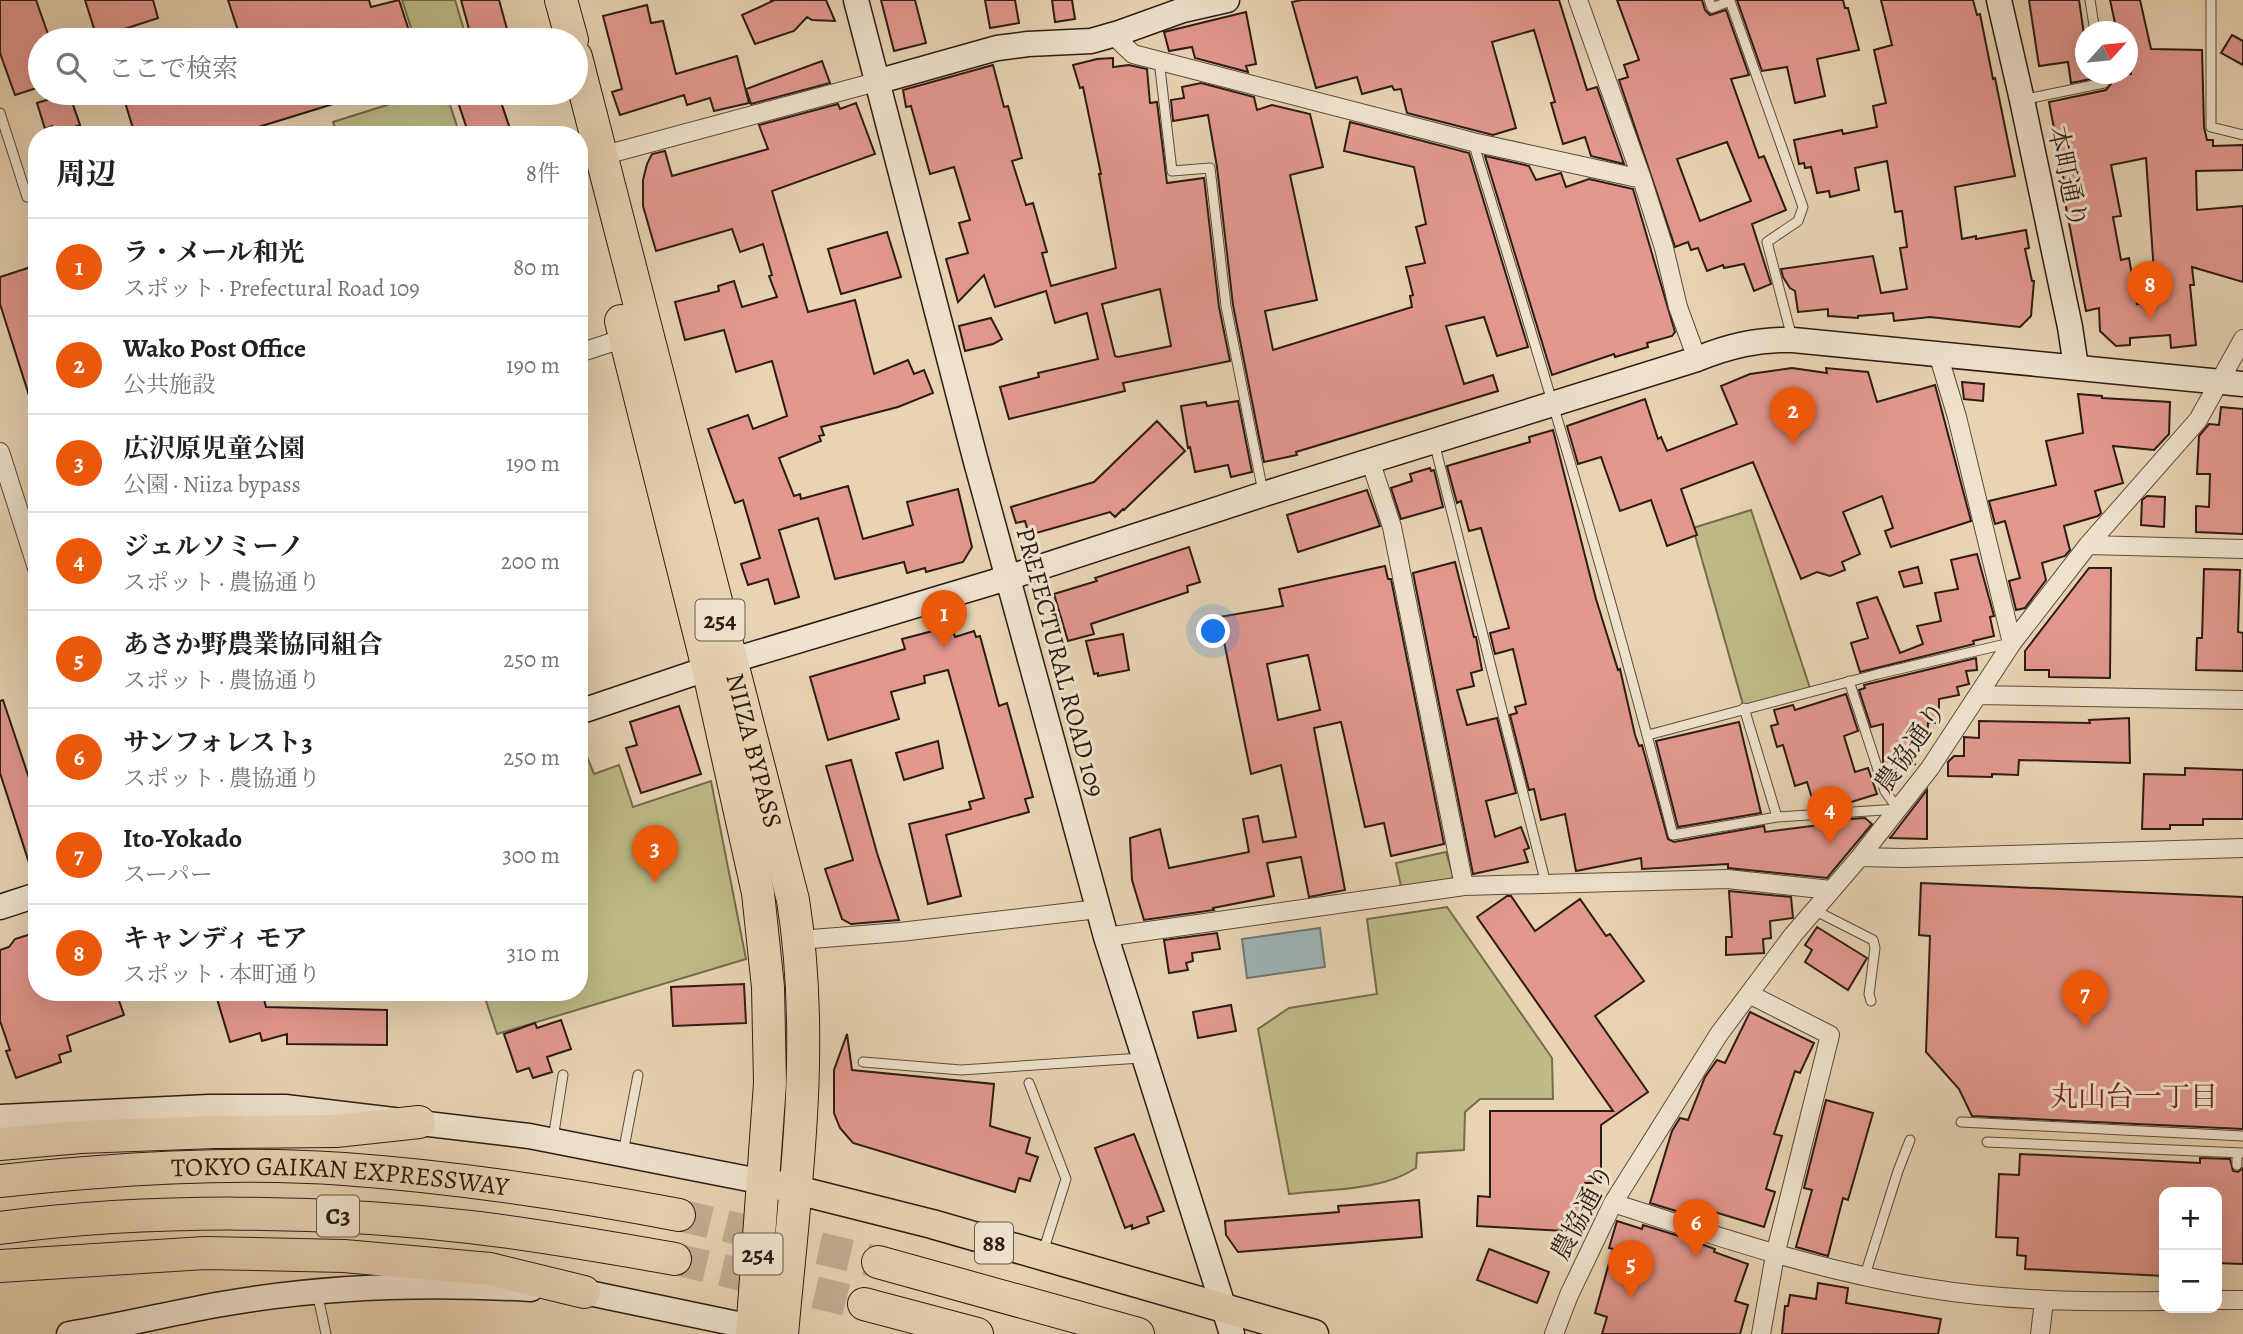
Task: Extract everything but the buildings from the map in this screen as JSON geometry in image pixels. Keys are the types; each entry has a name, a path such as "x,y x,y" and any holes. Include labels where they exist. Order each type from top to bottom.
{"highway":[{"path":"541,0 548,28"},
{"path":"562,0 569,28"},
{"path":"567,105 573,126"},
{"name":"NIIZA BYPASS","path":"583,105 586,126"},
{"name":"NIIZA BYPASS","path":"590,155 625,338 719,665 780,846 799,940 803,994 802,1100 795,1190 765,1332"},
{"name":"NIIZA BYPASS","path":"590,155 719,665 764,944 768,987 770,1083 764,1182 765,1332"},
{"path":"0,1144 134,1135 336,1131 419,1122"},
{"name":"TOKYO GAIKAN EXPRESSWAY","path":"0,1181 201,1167 341,1169 458,1180 679,1215"},
{"name":"TOKYO GAIKAN EXPRESSWAY","path":"0,1228 48,1221 198,1215 343,1216 471,1227 674,1259"},
{"path":"0,1266 205,1253 344,1256 491,1269 584,1292"},
{"path":"878,1262 1138,1334"},
{"path":"864,1304 977,1334"}],"main road":[{"name":"88","path":"764,1182 932,1224 1314,1334"}],"street":[{"name":"PREFECTURAL ROAD 109","path":"856,0 1007,578 1098,909 1232,1334"},
{"path":"590,155 876,82 997,48 1091,41 1182,10 1227,0"},
{"path":"1578,0 1642,180 1664,248 1678,307 1697,359"},
{"name":"本町通り","path":"1998,0 2022,100 2070,327 2076,368"},
{"path":"1113,35 1133,54 1473,142 1642,180"},
{"path":"588,350 625,338"},
{"name":"農協通り","path":"1554,1334 1569,1295 1613,1203 1718,1034 1930,768 2012,643 2088,545 2232,383 2243,339"},
{"path":"588,709 719,665 1007,578 1370,460 1697,359 1727,347 1756,341 1793,340 2232,383"},
{"path":"1938,354 1957,417 2012,643"},
{"path":"0,453 28,523"},
{"path":"1370,460 1392,527 1464,886"},
{"path":"2088,545 2243,549"},
{"path":"1978,695 2243,700"},
{"path":"1860,857 2243,848"},
{"path":"1106,937 1464,886 1727,879 1831,890"},
{"path":"0,907 28,898"},
{"path":"799,940 900,932 1098,909"},
{"path":"1749,994 1830,1035 1775,1255 1761,1334"},
{"path":"0,1117 209,1107 285,1107 553,1140 764,1182"},
{"path":"1613,1203 1775,1255 1926,1288 2044,1301 2159,1301"},
{"path":"69,1334 222,1304 317,1291 430,1286 584,1292 765,1332"},
{"path":"2222,1300 2243,1300"},
{"path":"2040,1334 2044,1301"}],"lane":[{"path":"1709,0 1712,8 1730,1 1803,207 1798,221 1767,242 1793,340"},
{"path":"2090,0 2093,21"},
{"path":"2211,0 2211,127 2243,135"},
{"path":"1159,60 1172,171 1210,168 1226,306 1264,494"},
{"path":"2022,100 2099,84"},
{"path":"0,113 27,197"},
{"path":"1473,142 1553,402 1648,735 1673,835 1777,817 1898,809"},
{"path":"1434,441 1546,884"},
{"path":"1648,735 1849,681 2012,643"},
{"path":"1849,681 1885,791 1898,809"},
{"path":"1744,708 1777,817"},
{"path":"1814,911 1872,940 1875,948 1869,994 1871,1001"},
{"path":"863,1062 961,1070 1143,1058"},
{"path":"553,1140 563,1075"},
{"path":"623,1154 638,1075"},
{"path":"1029,1083 1066,1179 1042,1257"},
{"path":"1961,1122 2243,1136"},
{"path":"1865,1275 1910,1140"},
{"path":"1987,1142 2240,1153 2237,1165"},
{"path":"317,1291 326,1334"}],"shaded area":[{"path":"402,0 455,0 463,28 411,28"},
{"path":"387,105 450,105 457,126 334,126 333,122"},
{"path":"1751,510 1811,691 1744,708 1693,528"},
{"path":"588,759 594,774 619,765 633,807 711,781 746,959 497,1034 486,1001 588,1001"},
{"path":"1446,852 1453,876 1450,882 1402,891 1396,863"},
{"path":"1447,907 1552,1058 1553,1099 1480,1099 1465,1112 1464,1150 1417,1153 1416,1168 1387,1181 1355,1188 1289,1194 1258,1029 1289,1008 1377,994 1367,919"}],"water":[{"path":"1320,928 1325,967 1247,978 1242,939"}],"tunnel":[{"path":"679,1215 878,1262"},
{"path":"675,1259 864,1304"}],"place":[{"name":"キャンディ モア","path":"2150,319"},
{"name":"Wako Post Office","path":"1793,445"},
{"name":"ラ・メール和光","path":"944,648"},
{"name":"ジェルソミーノ","path":"1830,844"},
{"name":"広沢原児童公園","path":"655,883"},
{"name":"Ito-Yokado","path":"2085,1028"},
{"name":"サンフォレスト3","path":"1696,1257"},
{"name":"あさか野農業協同組合","path":"1631,1298"}],"district":[{"name":"丸山台一丁目","path":"2134,1096"}]}
